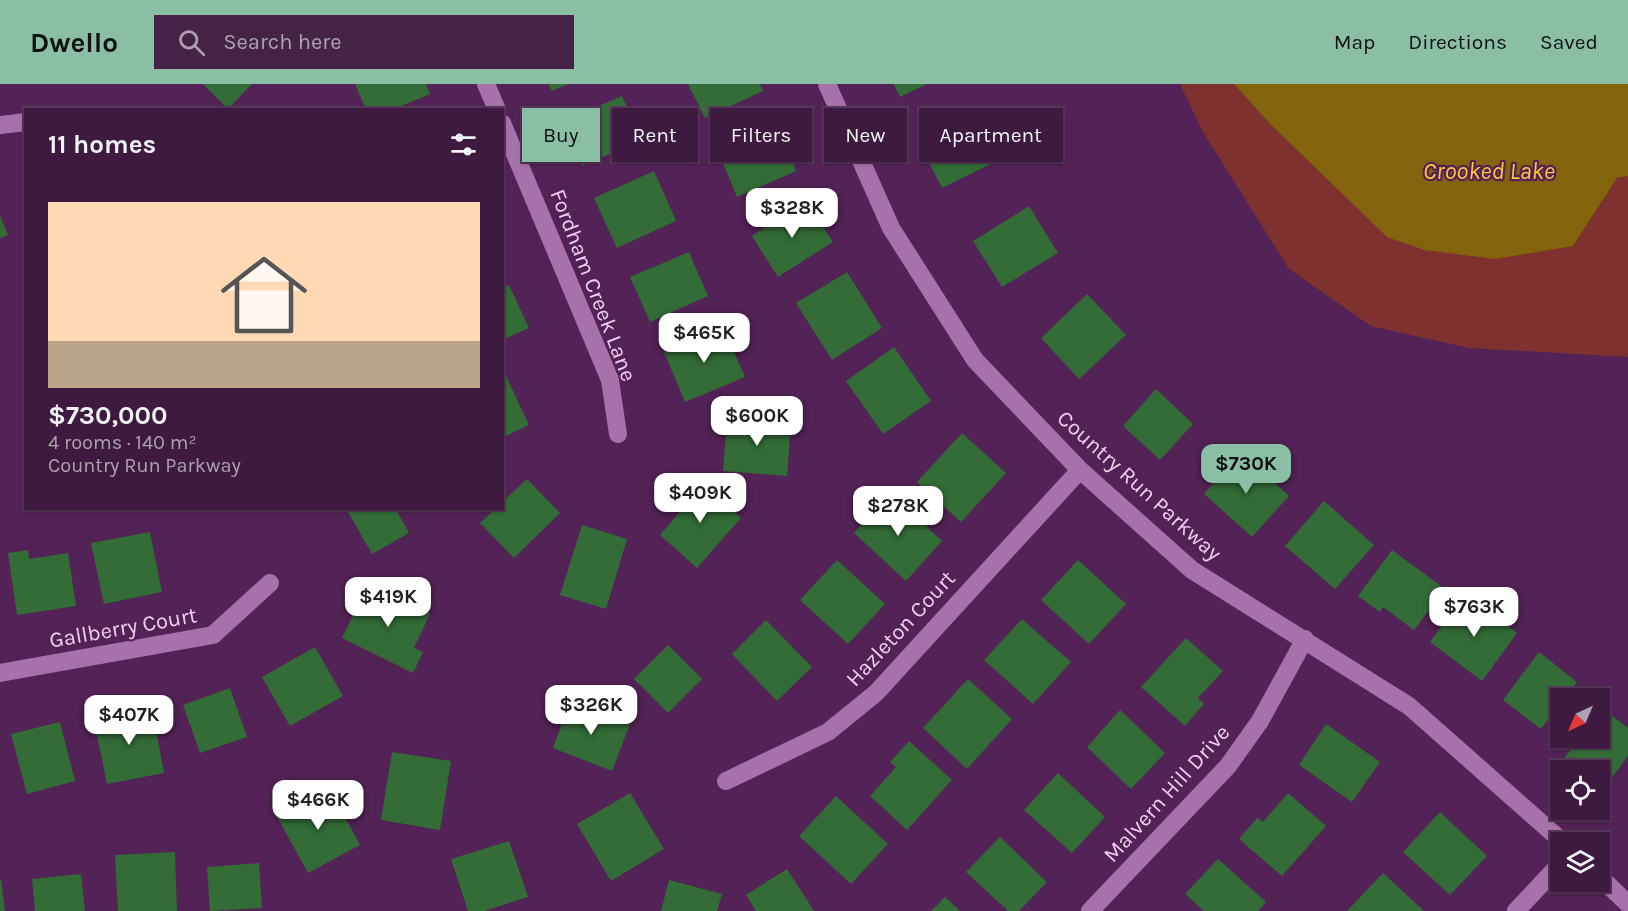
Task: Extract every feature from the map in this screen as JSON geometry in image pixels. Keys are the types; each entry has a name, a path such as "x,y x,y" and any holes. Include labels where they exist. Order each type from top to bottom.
{"street":[{"path":"486,84 496,108"},
{"name":"Country Run Parkway","path":"827,84 891,228 975,360 1080,470 1192,570 1409,706 1552,832"},
{"path":"0,125 24,122"},
{"name":"Fordham Creek Lane","path":"504,128 610,380 618,434"},
{"name":"Hazleton Court","path":"726,781 828,732 876,693 1080,470"},
{"name":"Gallberry Court","path":"0,673 213,635 270,583"},
{"name":"Malvern Hill Drive","path":"1090,911 1228,766 1260,721 1305,639"},
{"path":"1516,911 1550,875"},
{"path":"1610,887 1628,904"}],"shaded area":[{"path":"1180,84 1234,84 1271,125 1386,236 1424,250 1573,246 1617,178 1628,176 1628,357 1469,348 1371,326 1289,269 1203,132"}],"water":[{"name":"Crooked Lake","path":"1234,84 1628,84 1628,176 1617,178 1573,246 1495,259 1424,250 1387,237 1271,125"}],"building":[{"path":"203,84 252,84 229,108"},
{"path":"355,84 426,84 430,94 397,108 365,108"},
{"path":"548,84 568,84 552,91"},
{"path":"688,84 760,84 763,91 726,108 710,108 710,116 705,118"},
{"path":"894,84 927,84 900,97"},
{"path":"622,96 627,108 612,108 612,153 600,158 600,108 594,108"},
{"path":"723,162 792,162 796,171 737,197"},
{"path":"929,162 995,162 942,188"},
{"path":"654,171 676,221 617,248 594,198"},
{"path":"806,201 833,242 778,277 752,236"},
{"path":"1029,206 1058,253 1002,287 973,241"},
{"path":"0,216 8,235 0,238"},
{"path":"689,252 708,296 650,322 630,277"},
{"path":"847,272 882,328 832,360 796,303"},
{"path":"509,285 529,328 504,339 504,287"},
{"path":"1087,294 1126,335 1079,379 1041,338"},
{"path":"723,326 745,377 685,402 664,352"},
{"path":"894,347 931,401 883,434 846,381"},
{"path":"506,376 529,425 504,437 504,377"},
{"path":"1156,389 1193,424 1160,460 1123,426"},
{"path":"727,418 791,422 787,476 723,471"},
{"path":"962,433 1006,473 961,522 917,482"},
{"path":"1241,452 1289,496 1252,537 1204,494"},
{"path":"527,479 560,513 514,558 480,523 494,510 504,510 504,500"},
{"path":"698,480 741,518 697,568 660,535 684,507 679,501"},
{"path":"891,493 942,541 906,581 854,533"},
{"path":"1324,501 1374,545 1335,589 1285,546"},
{"path":"347,510 396,510 409,533 372,554"},
{"path":"582,525 627,539 606,609 560,595"},
{"path":"150,532 162,592 104,604 91,543"},
{"path":"28,550 29,559 68,553 76,606 17,615 8,553"},
{"path":"1392,550 1445,589 1414,630 1383,607 1380,612 1358,596"},
{"path":"837,560 885,604 848,644 800,600"},
{"path":"1078,560 1126,604 1089,644 1041,600"},
{"path":"368,584 430,614 414,648 423,652 413,673 342,638"},
{"path":"1465,594 1517,633 1482,681 1430,642"},
{"path":"1022,619 1071,662 1033,704 984,660"},
{"path":"766,620 812,667 777,701 732,654"},
{"path":"1186,638 1223,671 1198,698 1204,704 1185,726 1141,687"},
{"path":"668,645 702,679 668,713 634,679"},
{"path":"315,647 343,696 290,726 262,677"},
{"path":"1539,652 1577,682 1572,688 1550,688 1550,717 1541,729 1503,700"},
{"path":"968,679 1012,719 967,769 923,728"},
{"path":"230,688 247,737 200,753 183,705"},
{"path":"570,701 630,724 612,771 553,748"},
{"path":"152,709 164,773 107,784 94,720"},
{"path":"1120,710 1165,753 1131,789 1087,747"},
{"path":"1610,714 1628,728 1628,756 1610,780 1610,760 1563,760 1572,748 1610,748"},
{"path":"60,722 75,781 27,794 11,734"},
{"path":"1326,724 1380,762 1352,802 1299,765"},
{"path":"909,741 952,780 907,830 870,796 896,767 890,762"},
{"path":"392,752 451,761 440,830 381,820"},
{"path":"1058,773 1105,817 1072,853 1024,810"},
{"path":"331,791 360,845 308,873 274,811 292,801 297,809"},
{"path":"630,793 664,849 611,881 577,824"},
{"path":"1288,793 1326,826 1282,876 1239,839 1257,818 1263,822"},
{"path":"836,796 888,844 851,884 799,836"},
{"path":"1440,812 1487,856 1450,895 1403,852"},
{"path":"1000,837 1047,882 1019,911 1008,911 966,872"},
{"path":"509,841 528,897 484,911 468,911 451,859"},
{"path":"175,852 177,911 118,911 115,855"},
{"path":"1218,859 1266,902 1258,911 1204,911 1185,894"},
{"path":"259,863 262,908 210,911 207,867"},
{"path":"787,869 814,911 756,911 746,895"},
{"path":"1383,873 1424,911 1347,911"},
{"path":"81,874 85,911 35,911 32,879"},
{"path":"1,879 5,911 0,911"},
{"path":"669,880 722,894 717,911 661,911"},
{"path":"945,897 960,911 931,911"}]}
